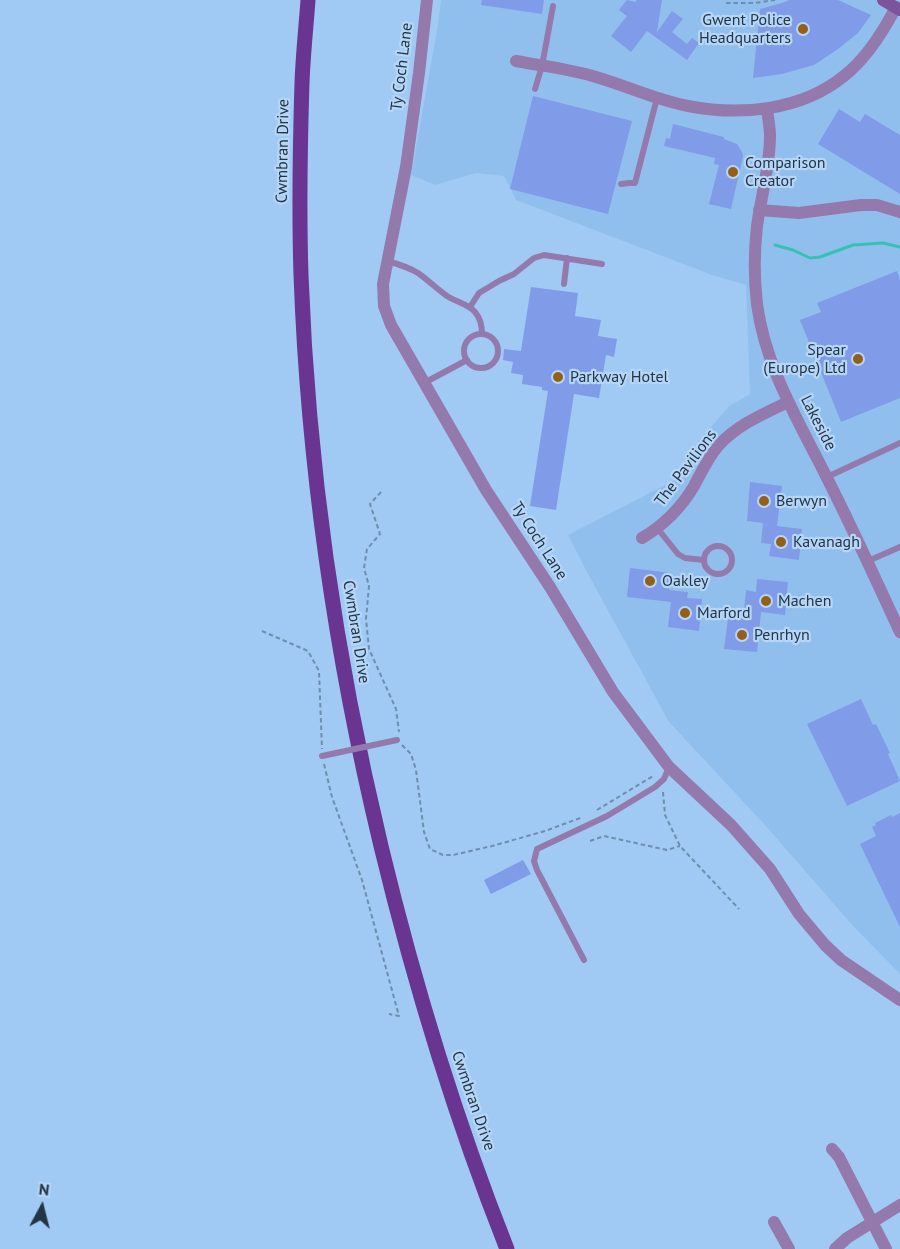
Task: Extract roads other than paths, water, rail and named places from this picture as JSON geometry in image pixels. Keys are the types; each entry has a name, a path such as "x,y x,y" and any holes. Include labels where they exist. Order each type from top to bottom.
{"main road":[{"name":"Cwmbran Drive","path":"308,0 302,103 302,295 319,501 343,667 378,835 418,989 463,1131 507,1249"}],"street":[{"name":"Ty Coch Lane","path":"427,0 406,167 383,284 384,306 391,325 486,490 550,587 613,692 666,773 731,825 770,869 799,914 825,945 841,960 900,1000"},
{"path":"516,61 595,77 687,106 721,111 766,109 799,101 822,91 856,65 898,8 883,0"},
{"name":"Lakeside","path":"766,109 770,136 756,236 755,272 762,331 774,370 788,402 900,632"},
{"path":"759,210 799,213 877,205 900,212"},
{"name":"The Pavilions","path":"642,538 658,529 683,503 718,446 745,424 788,402"},
{"path":"832,1149 839,1157 886,1249"},
{"path":"835,1249 847,1238 900,1205"},
{"path":"774,1222 789,1249"}],"lane":[{"path":"535,89 542,66 553,6"},
{"path":"621,184 636,183 657,98"},
{"path":"470,307 479,294 514,274 534,258 544,255 602,264"},
{"path":"564,284 567,258"},
{"path":"387,261 416,272 444,294 470,307 477,314 482,334"},
{"path":"487,335 498,346 497,357 490,365 480,368 467,360 466,345 472,337 487,335"},
{"path":"424,383 467,360"},
{"path":"826,477 900,443"},
{"path":"658,529 678,554 686,558 704,560"},
{"path":"717,546 727,549 732,558 730,568 722,574 708,570 704,560 708,551 717,546"},
{"path":"867,562 900,547"},
{"path":"322,756 397,740"},
{"path":"584,960 537,870 534,861 537,849 607,816 655,787 666,773"}],"waterway":[{"path":"775,245 810,258 820,257 853,245 883,243 900,247"}],"place":[{"name":"Gwent Police Headquarters","path":"803,29"},
{"name":"Comparison Creator","path":"733,172"},
{"name":"Spear (Europe) Ltd","path":"858,359"},
{"name":"Parkway Hotel","path":"558,377"},
{"name":"Berwyn","path":"764,501"},
{"name":"Kavanagh","path":"781,542"},
{"name":"Oakley","path":"650,581"},
{"name":"Machen","path":"766,601"},
{"name":"Marford","path":"685,613"},
{"name":"Penrhyn","path":"742,635"}]}
